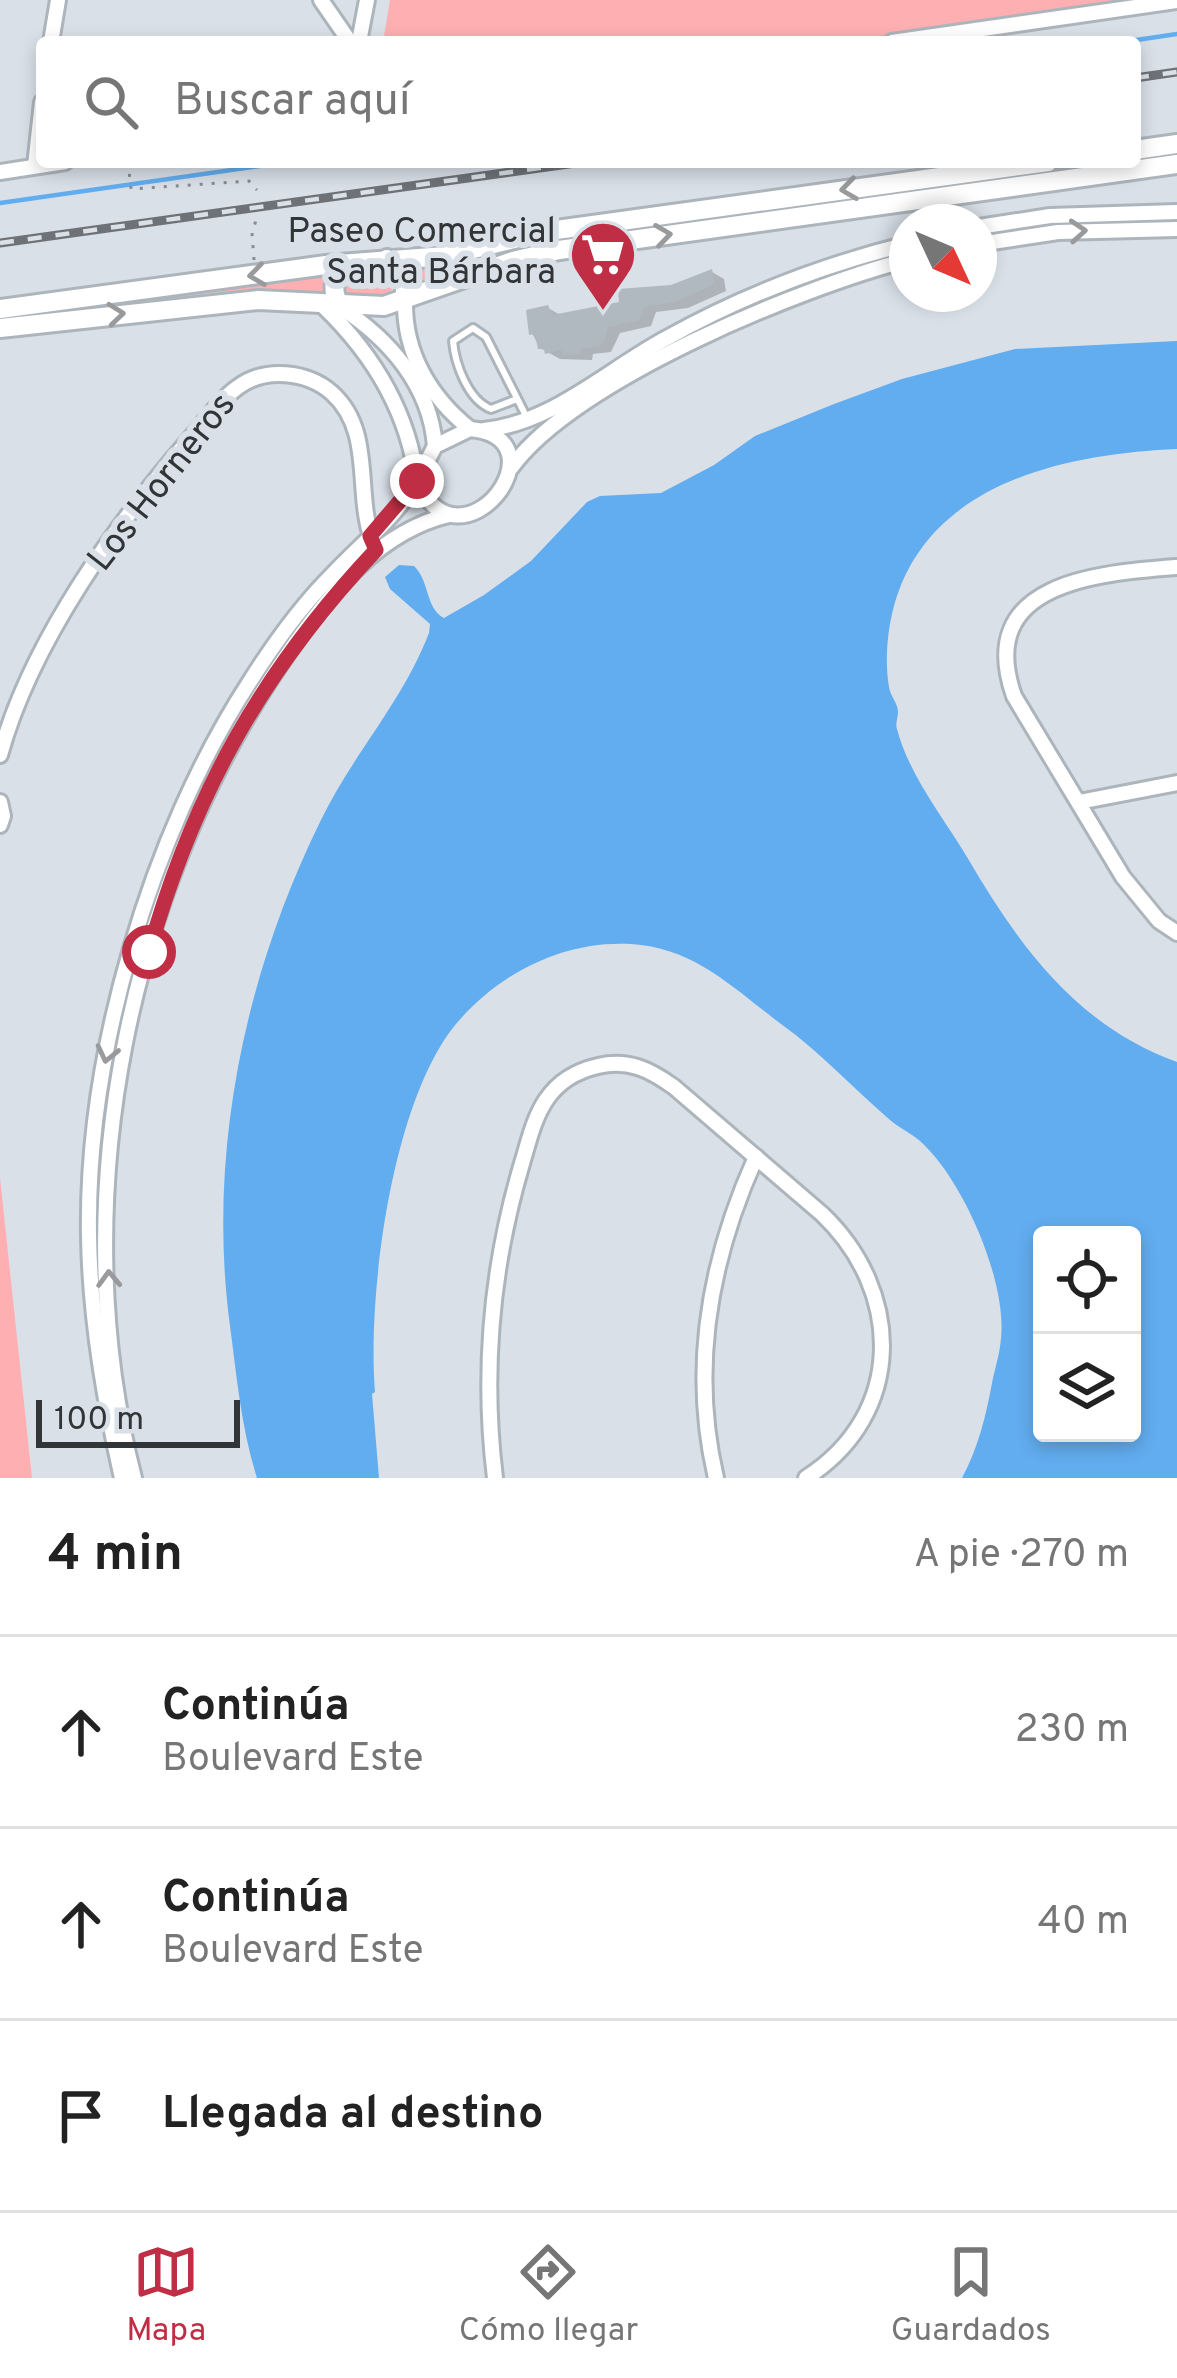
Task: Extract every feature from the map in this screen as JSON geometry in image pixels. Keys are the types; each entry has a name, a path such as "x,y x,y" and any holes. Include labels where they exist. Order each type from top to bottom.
{"main road":[{"path":"1141,149 1177,144"},
{"path":"0,328 258,301 384,306 559,250 1177,164"},
{"path":"0,309 387,259 445,256 557,230 1005,168"},
{"path":"387,259 405,281 405,301"},
{"path":"331,306 334,279 346,264"}],"street":[{"path":"52,36 58,0"},
{"path":"321,0 346,36"},
{"path":"360,36 367,0"},
{"path":"934,36 1177,1"},
{"path":"0,172 34,166 36,150"},
{"path":"1150,212 1151,229"},
{"path":"997,224 1050,216 1177,212"},
{"path":"997,241 1058,232 1177,229"},
{"path":"373,543 490,503 536,438 604,392 728,316 824,268 889,249"},
{"path":"434,446 477,430 522,423 661,341 889,266"},
{"path":"405,301 406,334 437,398 477,430 503,443 511,468"},
{"path":"122,1478 105,1346 104,1128 126,1045 151,914 239,714 373,543 417,481 434,446 430,413 407,369 383,340 331,306"},
{"path":"331,306 379,372 404,421 417,481 427,500 449,515"},
{"name":"Los Horneros","path":"0,755 40,659 100,558 179,452 237,387 271,374 293,375 314,381 343,404 358,435 363,511 373,543"},
{"path":"522,423 536,438"},
{"path":"1177,567 1052,587 1026,607 1009,637 1006,666 1014,696 1132,889 1177,933"},
{"path":"1078,802 1177,782"},
{"path":"0,802 0,825"},
{"path":"495,1478 490,1344 499,1261 532,1130 555,1088 581,1070 602,1065 639,1066 674,1087 822,1214 858,1253 879,1307 882,1346 875,1387 861,1421 835,1456 806,1478"},
{"path":"716,1478 705,1414 705,1341 728,1225 756,1157"},
{"path":"105,1346 134,1478"}],"lane":[{"path":"517,399 490,409 475,399 454,350 453,341 462,332 473,328 486,337 517,399 522,423"},
{"path":"503,406 522,423"}],"path":[{"path":"129,168 131,189 249,181 256,190"},
{"path":"254,262 252,233 258,214"}],"shaded area":[{"path":"390,0 1137,0 916,36 384,36"},
{"path":"1050,168 1082,168 557,244 417,290 410,269 555,237"},
{"path":"384,271 396,284 386,297 347,293 344,285 351,274"},
{"path":"327,278 323,295 202,293 0,319 0,315"},
{"path":"0,1178 32,1478 0,1478"}],"water":[{"path":"1177,341 1177,449 1044,469 965,506 933,534 908,570 892,614 887,660 902,746 1008,922 1080,1005 1141,1047 1177,1062 1177,1478 962,1478 987,1408 1001,1315 979,1232 952,1180 920,1141 729,984 675,953 606,944 534,963 492,989 456,1024 415,1100 388,1200 375,1304 372,1394 379,1478 257,1478 240,1402 224,1262 228,1132 252,1004 293,881 333,798 405,683 429,633 430,624 390,589 385,577 399,565 414,566 434,608 444,618 531,561 587,502 600,496 661,493 755,436 902,379 1015,349"}],"building":[{"name":"Paseo Comercial Santa Bárbara","path":"712,269 715,284 675,302 644,307 639,320 608,327 604,342 581,348 580,354 563,355 562,350 545,354 538,349 535,334 529,335 526,310 548,305 552,315 619,302 618,289 671,285"}],"waterway":[{"path":"1141,39 1177,34"},
{"path":"0,203 246,168"}],"railway":[{"path":"1141,77 1177,72"},
{"path":"0,243 540,168"}],"place":[{"name":"Paseo Comercial Santa Bárbara","path":"603,313"}],"route":[{"path":"149,952 196,814 246,718 312,620 376,550 370,536 417,481"}]}
